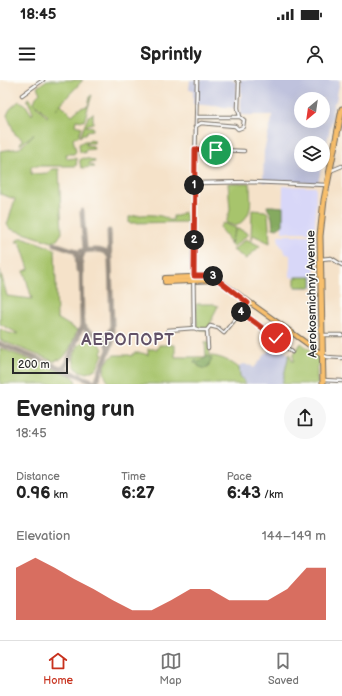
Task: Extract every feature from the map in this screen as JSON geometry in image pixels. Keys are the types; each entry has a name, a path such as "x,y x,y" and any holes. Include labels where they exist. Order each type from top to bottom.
{"highway":[{"name":"Aerokosmichnyi Avenue","path":"330,171 342,109"},
{"name":"Aerokosmichnyi Avenue","path":"323,382 320,236 330,172"}],"main road":[{"path":"194,278 165,282 165,278 194,278 218,280 248,303 323,355"}],"street":[{"path":"22,95 43,80"},
{"path":"194,328 194,183 197,80"},
{"path":"196,127 201,123 235,126 238,129 243,127 244,120 240,117 238,108 239,82 237,80"},
{"path":"196,117 240,117"},
{"path":"195,149 244,150"},
{"path":"330,171 342,166"},
{"path":"194,183 251,182 327,185"},
{"path":"321,259 331,258 342,265"},
{"path":"168,330 194,328 199,330 207,330 210,326 218,328 224,333 248,303"},
{"path":"241,312 264,328 292,352"},
{"path":"207,330 208,348"},
{"path":"323,335 342,335"},
{"path":"323,355 327,357 342,358"},
{"path":"323,382 342,380"}],"shaded area":[{"path":"190,80 232,80 237,83 235,108 193,104 193,90 189,90"},
{"path":"239,80 340,80 336,101 332,112 333,114 328,136 294,136 294,172 320,172 318,183 263,182 264,151 273,115 241,115 241,84"},
{"path":"283,186 316,187 315,232 282,232"},
{"path":"278,235 316,235 314,288 295,288 295,278 290,277 290,255 286,254 279,243"},
{"path":"273,345 276,345 290,355 282,384 246,384 240,376 238,368 240,365 250,365 254,368"}],"green space":[{"path":"47,80 83,80 55,110 61,104 72,115 80,108 88,106 90,96 92,95 84,121 76,120 75,125 82,127 78,137 74,137 73,139 76,151 74,154 66,154 67,159 77,159 76,166 31,166 31,174 48,173 52,169 59,169 62,233 57,240 52,242 11,229 7,225 15,199 0,194 0,151 20,148 34,134 20,145 22,139 15,134 7,115 10,109 19,101 25,104 32,115 33,112 27,99 29,98 47,117 48,116 34,102 40,93 37,87"},
{"path":"93,113 93,123 86,126 93,127 93,130 87,131 86,134 83,134 80,137 88,117"},
{"path":"90,139 94,140 94,143 86,143 86,145 93,146 94,149 85,150 85,153 80,152 79,144"},
{"path":"83,158 94,160 95,162 89,163 89,165 95,167 82,168 80,160"},
{"path":"228,183 250,183 251,202 249,212 242,222 236,226 226,223 230,210"},
{"path":"267,206 283,207 283,225 277,229 273,228 272,217"},
{"path":"252,210 265,211 268,213 270,243 253,235 251,240"},
{"path":"184,212 188,222 129,223 129,217 133,216 156,215 173,220 173,216 178,216"},
{"path":"223,223 236,228 230,244 220,227"},
{"path":"237,229 249,234 233,247 231,245 233,236"},
{"path":"19,238 25,238 55,249 57,318 77,330 66,355 60,360 57,359 56,361 53,361 0,340 0,329 9,333 19,334 0,324 0,270 7,296 32,299 24,271 29,269 20,242 16,242"},
{"path":"246,239 260,246 246,259 233,250"},
{"path":"295,277 312,277 312,287 295,287"},
{"path":"196,304 213,304 218,306 207,330 197,329"},
{"path":"88,338 98,341 103,349 101,353 103,354 97,368 87,373 78,370 75,367 74,359 78,346"},
{"path":"205,342 209,342 210,356 222,358 239,368 240,376 246,384 110,384 104,373 107,362 114,355 132,356 134,353 142,353 148,355 148,349 158,349 159,345 175,345 175,357 206,357"},
{"path":"301,343 318,356 318,384 282,384 289,354 290,353 292,361 294,361 293,355"},
{"path":"0,348 72,376 75,379 76,384 0,384"},
{"path":"207,356 212,359 208,367 205,369 194,363 196,360 200,362"}],"taxiway":[{"path":"59,368 64,367 67,364 82,326 81,258 85,248 82,211"},
{"path":"97,336 106,334 110,331 112,326 109,231"},
{"path":"55,244 76,251"},
{"path":"74,250 77,254 78,270"},
{"path":"81,251 102,251 108,254 110,258"},
{"path":"82,324 88,331 106,341 109,350"},
{"path":"95,384 112,343 112,328"},
{"path":"0,344 100,384"}],"district":[{"name":"АЕРОПОРТ","path":"128,340"}],"route":[{"path":"216,150 195,149 194,276 213,276 248,303 241,312 245,316 264,328 276,338"}]}
